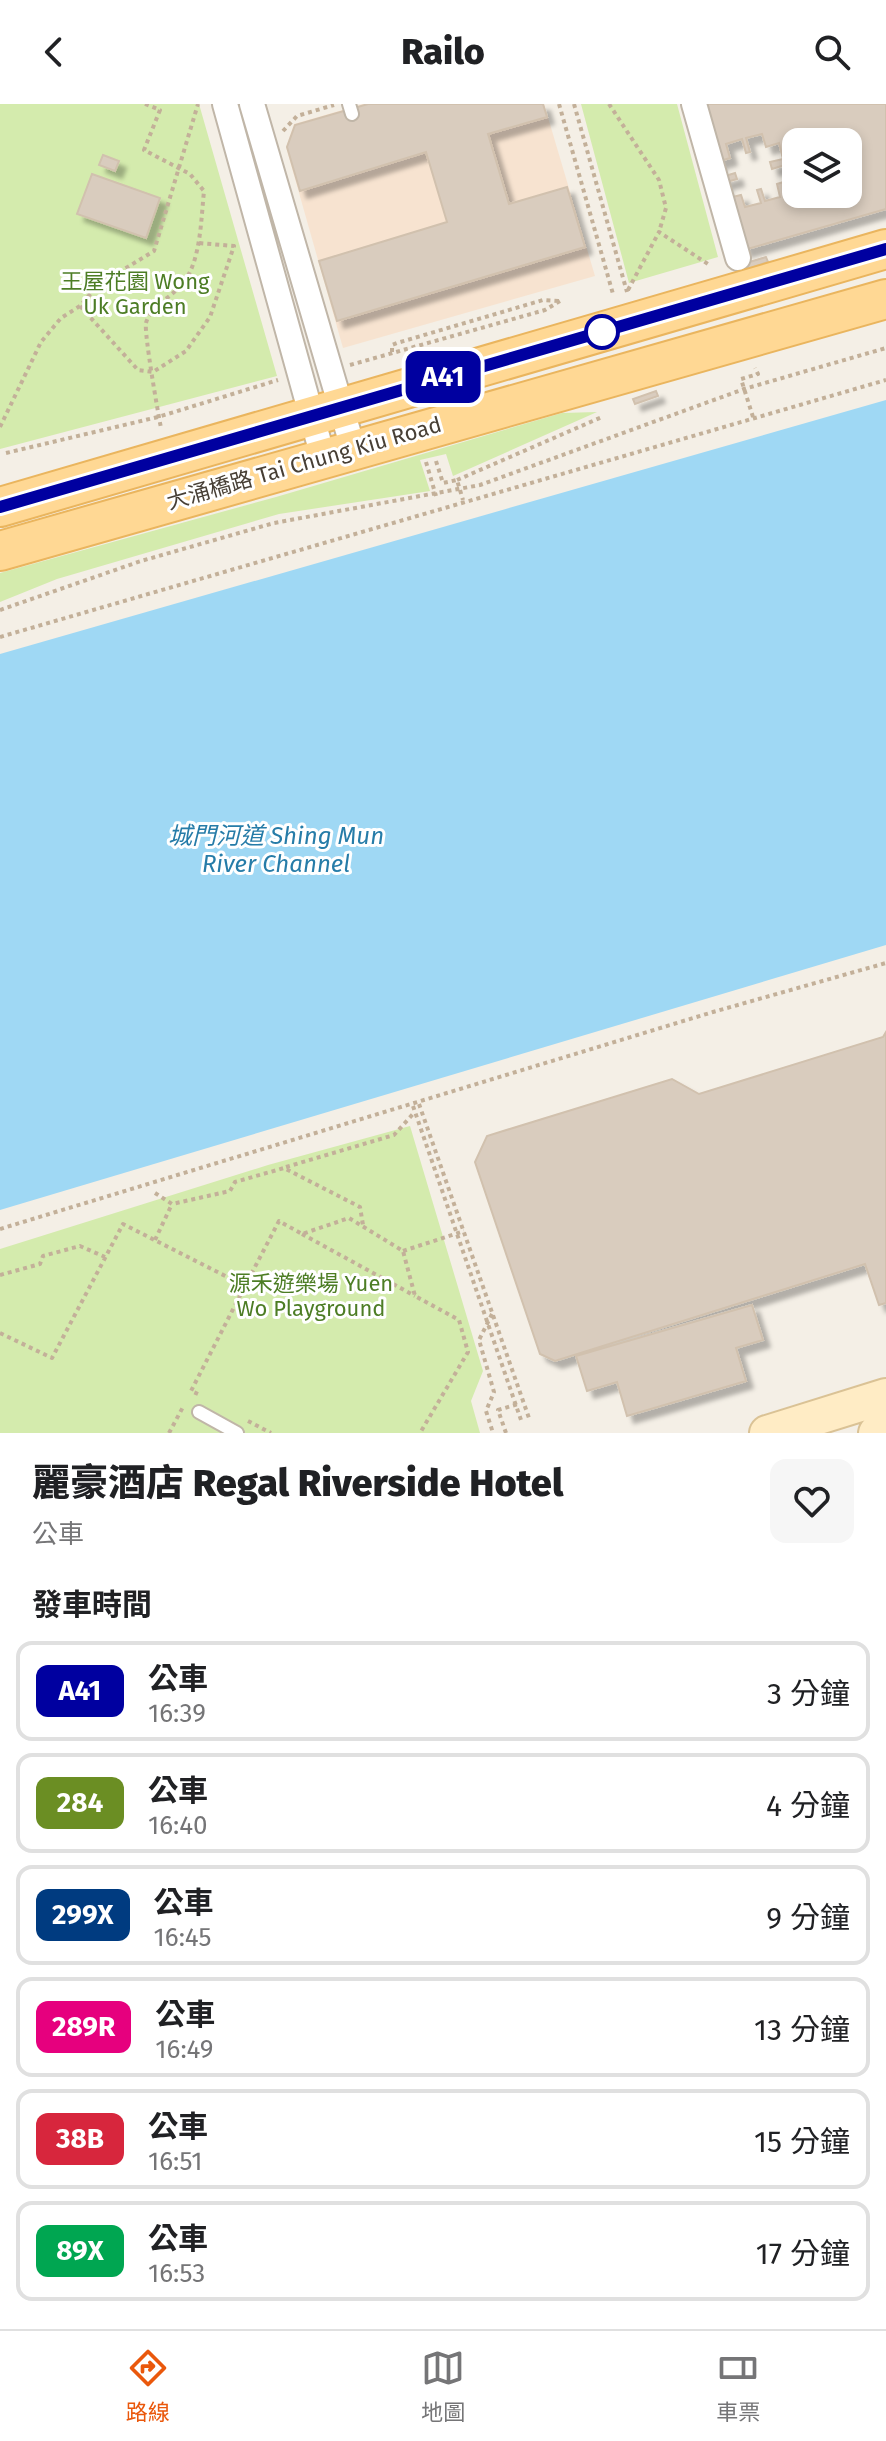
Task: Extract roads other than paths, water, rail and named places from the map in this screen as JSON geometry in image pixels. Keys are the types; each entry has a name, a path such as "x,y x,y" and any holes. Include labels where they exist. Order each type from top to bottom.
{"main road":[{"name":"大涌橋路 Tai Chung Kiu Road","path":"0,507 886,249"},
{"name":"大涌橋路 Tai Chung Kiu Road","path":"0,551 338,453 629,375 886,299"},
{"path":"767,1433 886,1396"},
{"path":"876,1433 886,1430"}],"street":[{"path":"694,104 738,258"},
{"path":"326,412 261,106 228,112 338,453"}],"lane":[{"path":"199,1412 237,1433"}],"water":[{"name":"城門河道 Shing Mun River Channel","path":"886,400 886,945 0,1210 0,654"}],"park label":[{"name":"王屋花園 Wong Uk Garden","path":"135,294"},
{"name":"源禾遊樂場 Yuen Wo Playground","path":"311,1296"}]}
